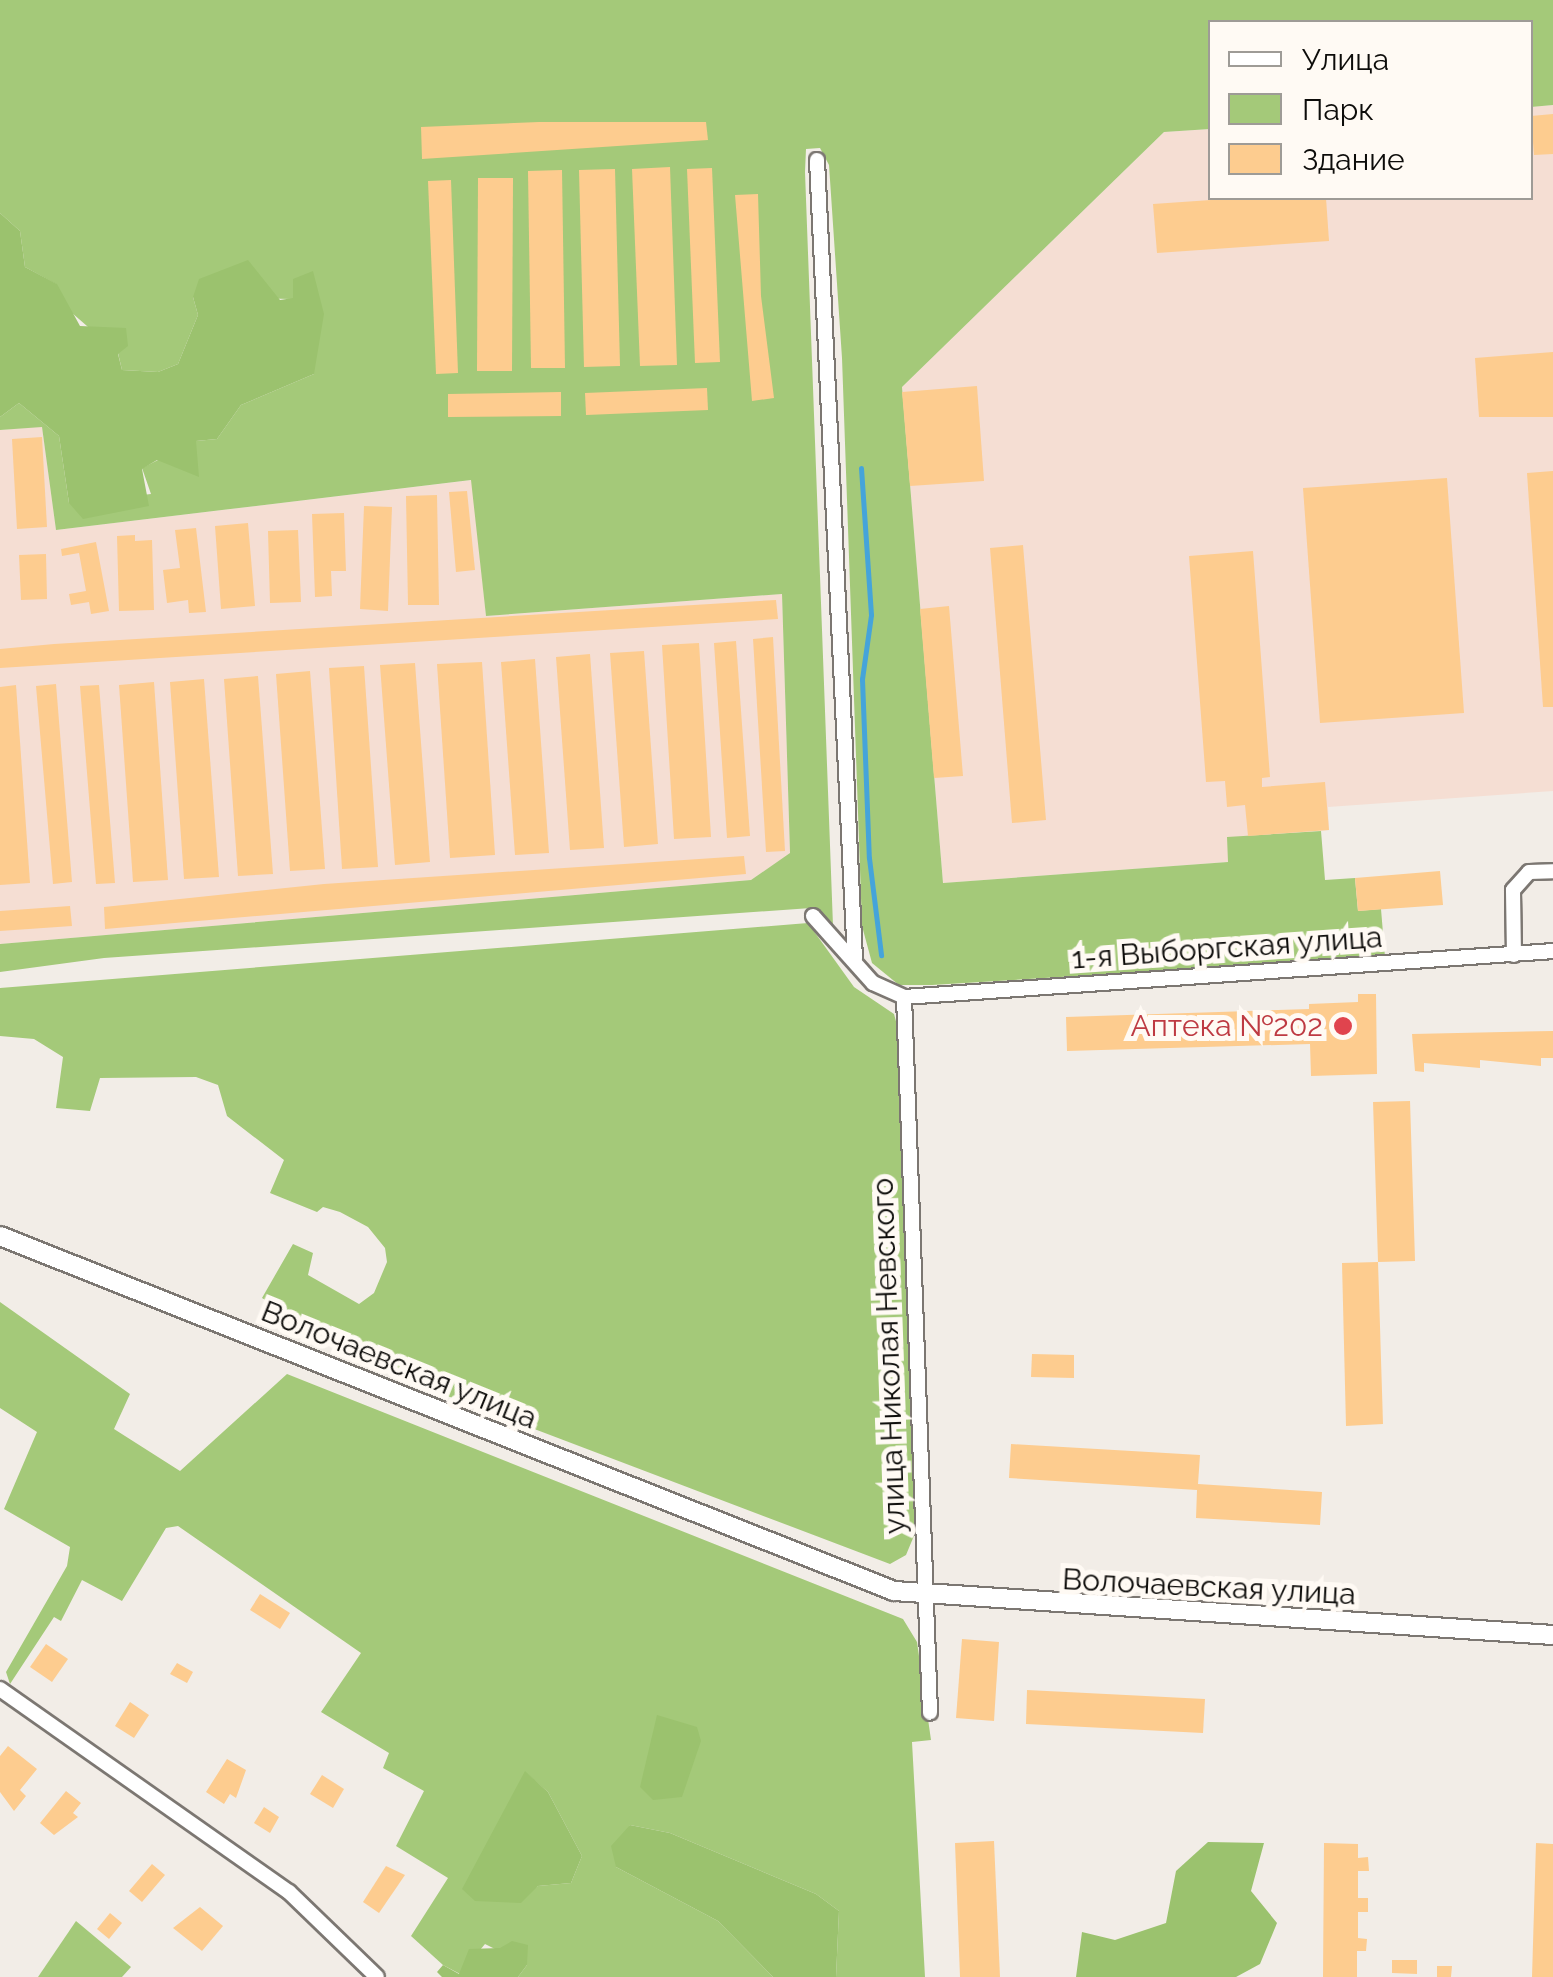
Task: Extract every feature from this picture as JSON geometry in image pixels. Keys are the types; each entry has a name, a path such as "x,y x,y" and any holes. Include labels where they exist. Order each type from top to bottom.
{"street":[{"path":"818,160 855,959"},
{"path":"1514,955 1513,890 1529,872 1553,871"},
{"path":"813,916 882,990 904,997"},
{"name":"1-я Выборгская улица","path":"904,997 1553,952"},
{"name":"улица Николая Невского","path":"904,997 930,1712"},
{"name":"Волочаевская улица","path":"0,1236 865,1580 924,1597 1553,1634"},
{"path":"0,1689 289,1892 377,1977"}],"shaded area":[{"path":"1553,105 1553,791 1328,807 1329,830 1228,838 1228,862 943,883 902,387 1164,132 1208,129 1208,200 1533,200 1533,107"},
{"path":"42,426 56,530 472,480 486,616 782,594 790,854 751,880 0,944 0,430"}],"green space":[{"path":"0,0 1553,0 1553,105 1533,107 1533,20 1208,20 1208,129 1164,132 902,387 943,883 1228,862 1227,837 1321,831 1325,880 1355,878 1358,911 1381,909 1385,957 932,985 899,985 872,963 862,926 842,358 829,165 820,148 806,149 805,172 833,926 811,908 104,958 0,972 0,944 751,880 790,853 782,594 486,616 471,480 56,530 42,427 0,430 0,417 19,403 59,436 69,503 151,494 142,468 196,441 217,439 241,405 314,374 293,299 193,297 198,315 178,364 158,372 122,370 118,353 64,306 56,284 25,267 20,231 0,213"},
{"path":"0,213 20,231 25,267 57,284 80,326 126,328 128,346 118,354 122,370 158,372 178,364 198,315 193,297 199,279 248,260 280,300 293,298 293,279 313,271 324,314 314,374 241,405 217,439 196,441 199,477 157,460 142,469 149,506 83,519 69,503 59,436 19,403 0,417"},
{"path":"808,923 854,987 894,1014 897,1025 916,1531 906,1555 890,1564 392,1375 262,1298 293,1244 313,1253 308,1275 359,1304 374,1293 387,1262 385,1248 368,1227 340,1212 323,1207 317,1212 270,1193 284,1160 227,1116 218,1085 196,1077 100,1078 90,1111 56,1108 63,1057 34,1039 0,1036 0,988"},
{"path":"0,1302 130,1394 114,1429 180,1471 287,1374 903,1619 917,1642 931,1740 912,1742 925,1977 836,1977 839,1911 816,1894 670,1833 630,1825 616,1867 718,1921 773,1977 518,1977 527,1965 485,1944 460,1974 443,1965 411,1936 448,1878 396,1846 424,1791 383,1768 389,1753 321,1712 361,1653 178,1526 166,1528 122,1601 82,1580 61,1621 54,1617 10,1684 6,1672 67,1566 70,1547 4,1509 37,1432 0,1408","holes":["525,1772 548,1792 582,1856 571,1883 538,1886 524,1895"]},
{"path":"657,1715 697,1727 701,1741 682,1797 653,1800 640,1787"},
{"path":"525,1771 548,1792 582,1856 571,1883 538,1886 521,1903 475,1901 462,1889"},
{"path":"630,1825 670,1833 816,1894 839,1911 836,1977 773,1977 718,1921 616,1867 611,1846"},
{"path":"1208,1842 1264,1843 1251,1891 1277,1923 1260,1964 1236,1977 1076,1977 1082,1932 1115,1940 1166,1923 1176,1871"},
{"path":"76,1921 131,1967 122,1977 38,1977"},
{"path":"512,1941 528,1945 527,1965 518,1977 442,1977 437,1972 443,1965 459,1974 469,1949 500,1948"}],"building":[{"path":"1553,114 1553,154 1534,155 1533,116"},
{"path":"706,122 708,140 422,159 421,127"},
{"path":"670,167 677,365 640,366 632,169"},
{"path":"712,168 720,362 695,363 687,169"},
{"path":"615,169 620,366 584,367 579,170"},
{"path":"562,170 565,368 531,368 528,171"},
{"path":"478,178 513,178 512,371 477,371"},
{"path":"451,180 458,373 436,374 428,181"},
{"path":"758,194 761,296 774,398 752,401 735,195"},
{"path":"1326,200 1329,241 1157,253 1153,204"},
{"path":"1553,352 1553,417 1479,417 1475,358"},
{"path":"977,386 984,481 910,486 902,392"},
{"path":"707,388 708,410 586,415 585,393"},
{"path":"561,392 561,416 448,417 448,394"},
{"path":"42,437 47,527 17,529 12,439"},
{"path":"1553,471 1553,707 1543,707 1527,473"},
{"path":"1447,478 1464,713 1320,723 1303,488"},
{"path":"467,491 475,570 456,572 449,492"},
{"path":"437,495 439,605 408,605 406,496"},
{"path":"364,506 392,507 388,611 360,609"},
{"path":"344,513 346,571 331,571 332,596 315,597 312,514"},
{"path":"248,523 255,606 221,609 215,526"},
{"path":"196,528 206,612 189,613 188,600 167,603 163,570 180,568 175,530"},
{"path":"298,530 301,602 270,603 268,531"},
{"path":"135,535 135,541 152,540 154,610 119,611 117,536"},
{"path":"96,542 109,611 91,614 89,602 71,605 69,594 86,591 79,553 62,556 61,549"},
{"path":"1023,545 1046,820 1012,823 990,548"},
{"path":"1253,551 1270,777 1262,778 1262,787 1325,782 1329,830 1248,836 1245,805 1227,807 1225,781 1206,782 1189,556"},
{"path":"46,554 47,599 21,600 19,555"},
{"path":"776,600 778,619 0,668 0,649 54,644"},
{"path":"949,606 963,776 934,778 920,609"},
{"path":"773,637 785,851 766,852 753,639"},
{"path":"736,641 750,836 727,838 714,643"},
{"path":"699,643 711,837 674,839 662,645"},
{"path":"644,651 658,844 624,847 610,653"},
{"path":"590,654 604,848 570,850 556,657"},
{"path":"535,659 549,853 515,855 501,662"},
{"path":"482,662 495,855 450,858 437,664"},
{"path":"415,663 430,862 395,865 380,665"},
{"path":"364,666 378,867 342,869 329,668"},
{"path":"310,671 325,869 290,871 276,674"},
{"path":"258,676 273,874 238,876 224,679"},
{"path":"204,679 219,877 184,879 170,682"},
{"path":"154,682 168,880 133,882 119,685"},
{"path":"56,684 72,882 53,884 36,686"},
{"path":"16,685 30,883 0,885 0,687"},
{"path":"99,685 115,883 96,884 80,686"},
{"path":"744,856 746,874 105,929 104,907 324,884"},
{"path":"1440,871 1443,905 1358,911 1355,878"},
{"path":"70,906 72,926 0,931 0,911"},
{"path":"1358,994 1376,994 1377,1074 1311,1076 1310,1044 1067,1051 1066,1017 1309,1009 1309,1004 1358,1002"},
{"path":"1553,1031 1553,1058 1541,1058 1541,1066 1480,1060 1480,1068 1424,1063 1424,1072 1415,1071 1412,1034"},
{"path":"1410,1101 1415,1261 1378,1262 1373,1102"},
{"path":"1378,1262 1383,1424 1346,1426 1342,1263"},
{"path":"1032,1354 1074,1355 1074,1378 1031,1377"},
{"path":"1011,1444 1200,1455 1198,1484 1322,1492 1320,1525 1196,1518 1197,1490 1009,1478"},
{"path":"260,1594 290,1613 280,1629 250,1610"},
{"path":"962,1639 999,1642 994,1721 956,1718"},
{"path":"46,1644 68,1659 52,1682 30,1667"},
{"path":"177,1663 193,1672 187,1683 170,1674"},
{"path":"1027,1690 1205,1699 1203,1733 1026,1724"},
{"path":"130,1702 149,1715 134,1738 115,1726"},
{"path":"8,1746 37,1769 20,1790 26,1796 14,1811 0,1792 0,1756"},
{"path":"227,1759 246,1770 236,1798 230,1794 224,1804 206,1792"},
{"path":"322,1775 344,1789 333,1808 310,1794"},
{"path":"66,1791 81,1803 73,1813 78,1817 54,1835 40,1823"},
{"path":"264,1807 279,1817 270,1833 254,1823"},
{"path":"994,1841 1000,1977 960,1977 955,1843"},
{"path":"1324,1843 1358,1844 1358,1858 1368,1857 1369,1871 1358,1871 1358,1898 1368,1898 1368,1912 1358,1912 1358,1938 1367,1939 1366,1951 1357,1951 1357,1977 1323,1977"},
{"path":"1536,1843 1553,1844 1553,1977 1532,1977"},
{"path":"152,1864 165,1875 142,1902 129,1891"},
{"path":"386,1866 405,1875 379,1913 363,1902"},
{"path":"200,1907 223,1926 202,1951 173,1928"},
{"path":"110,1913 122,1923 109,1939 97,1929"},
{"path":"1392,1960 1417,1960 1417,1974 1392,1973"},
{"path":"1437,1966 1452,1966 1451,1977 1437,1977"}],"waterway":[{"path":"861,468 871,615 862,679 869,858 881,955"}],"place":[{"name":"Аптека №202","path":"1343,1026"}]}
